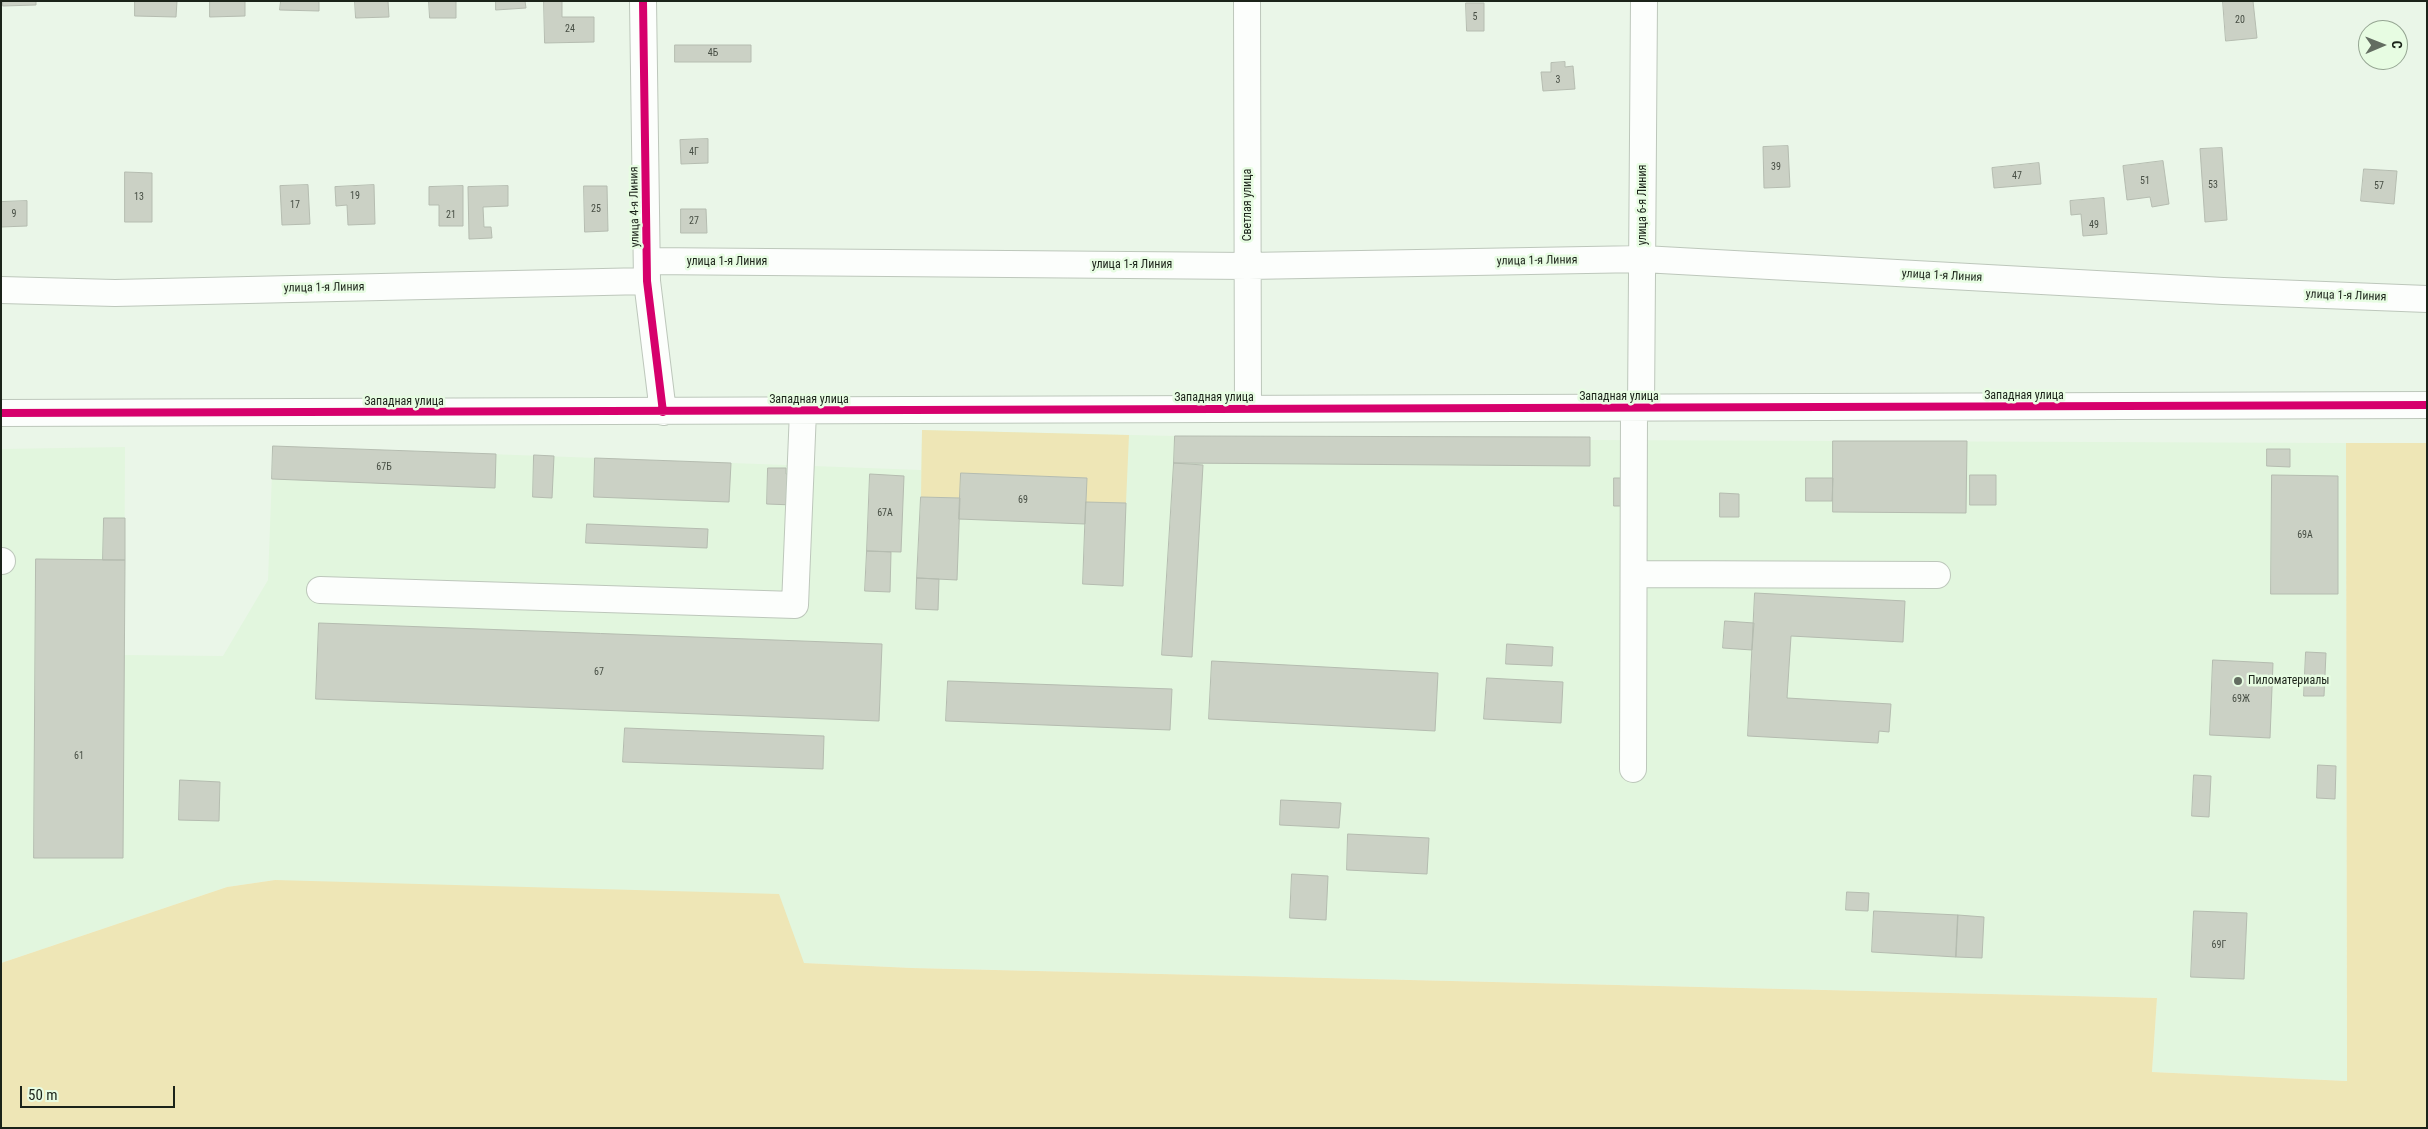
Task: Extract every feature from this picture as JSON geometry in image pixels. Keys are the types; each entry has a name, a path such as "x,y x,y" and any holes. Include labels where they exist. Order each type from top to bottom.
{"street":[{"name":"улица 4-я Линия","path":"642,1 647,271 663,412"},
{"name":"Светлая улица","path":"1247,1 1248,409"},
{"name":"улица 6-я Линия","path":"1633,769 1637,409 1643,259 1644,1"},
{"name":"улица 1-я Линия","path":"1,290 116,293 647,271 1248,266 1643,259 2223,291 2427,299"},
{"name":"Западная улица","path":"1,414 2427,405"},
{"path":"320,590 795,605 803,412"},
{"path":"1634,574 1937,575"}],"shaded area":[{"path":"922,430 1175,436 1590,440 2346,443 2347,1081 2152,1072 2157,998 912,968 804,963 275,880 227,887 1,963 1,449 125,447 124,655 223,656 268,580 273,446 921,470"},
{"path":"922,430 1129,435 1126,503 1086,502 1087,478 961,473 960,498 921,497"},
{"path":"2346,443 2427,443 2427,1128 1,1128 1,963 227,887 275,880 779,894 804,963 912,968 2157,998 2152,1072 2347,1081"}],"building":[{"path":"3,1 36,1 36,5 3,6"},
{"path":"135,1 177,1 176,17 135,16"},
{"path":"210,1 245,1 245,16 210,17"},
{"path":"281,1 319,1 319,11 280,10"},
{"path":"355,1 388,1 389,17 356,18"},
{"path":"429,1 456,1 456,18 430,18"},
{"path":"496,1 525,1 526,8 496,10"},
{"path":"544,1 562,1 562,17 594,17 594,42 545,43"},
{"path":"2223,1 2253,1 2257,38 2226,41"},
{"path":"1466,3 1484,3 1484,31 1467,31"},
{"path":"675,45 751,45 751,62 675,62"},
{"path":"1565,62 1565,67 1573,66 1575,89 1543,91 1541,72 1551,72 1551,63"},
{"path":"708,139 708,163 681,164 680,140"},
{"path":"1788,146 1790,187 1764,188 1763,147"},
{"path":"2222,148 2227,220 2205,222 2200,149"},
{"path":"2163,161 2169,204 2152,207 2150,197 2127,200 2123,166"},
{"path":"2039,163 2041,184 1994,188 1992,168"},
{"path":"2364,169 2397,171 2394,204 2361,201"},
{"path":"125,172 152,173 152,222 125,222"},
{"path":"308,185 310,224 282,225 280,186"},
{"path":"374,185 375,224 348,225 347,205 336,206 335,187"},
{"path":"463,186 463,226 439,226 439,205 429,205 429,187"},
{"path":"508,186 508,206 483,207 484,227 491,227 492,238 469,239 468,187"},
{"path":"584,186 607,186 608,231 585,232"},
{"path":"2104,198 2107,234 2083,236 2081,214 2071,215 2070,201"},
{"path":"27,201 27,226 1,227 1,202"},
{"path":"681,209 706,209 707,233 681,233"},
{"path":"1175,436 1590,437 1590,466 1174,463"},
{"path":"1833,441 1967,441 1966,513 1833,512"},
{"path":"273,446 496,454 495,488 272,479"},
{"path":"2267,449 2290,449 2290,467 2267,466"},
{"path":"534,455 554,456 552,498 533,497"},
{"path":"595,458 731,463 729,502 594,497"},
{"path":"1174,463 1203,465 1192,657 1162,655"},
{"path":"768,468 786,468 786,474 794,474 793,505 767,504"},
{"path":"961,473 1087,478 1085,524 959,519"},
{"path":"870,474 904,476 901,552 867,551"},
{"path":"1970,475 1996,475 1996,505 1970,505"},
{"path":"2272,475 2338,476 2338,594 2271,594"},
{"path":"1614,478 1625,478 1624,506 1614,506"},
{"path":"1806,478 1833,478 1832,501 1806,501"},
{"path":"1720,493 1739,494 1739,517 1720,517"},
{"path":"921,497 960,498 957,580 917,578"},
{"path":"1086,502 1126,503 1123,586 1083,584"},
{"path":"104,518 125,518 125,560 103,560"},
{"path":"587,524 708,529 707,548 586,543"},
{"path":"867,551 891,552 890,592 865,591"},
{"path":"36,559 125,560 123,858 34,858"},
{"path":"917,578 939,579 938,610 916,609"},
{"path":"1755,593 1905,601 1903,642 1791,636 1787,698 1891,704 1889,732 1879,731 1878,743 1748,736"},
{"path":"1725,621 1754,623 1752,650 1723,648"},
{"path":"319,623 882,644 879,721 316,699"},
{"path":"1507,644 1553,647 1552,666 1506,664"},
{"path":"2306,652 2326,653 2324,696 2304,696"},
{"path":"2213,660 2273,663 2270,738 2210,735"},
{"path":"1212,661 1438,673 1435,731 1209,719"},
{"path":"1487,678 1563,682 1561,723 1484,719"},
{"path":"948,681 1172,689 1170,730 946,721"},
{"path":"625,728 824,736 823,769 623,762"},
{"path":"2318,765 2336,766 2335,799 2317,798"},
{"path":"2194,775 2211,776 2209,817 2192,816"},
{"path":"180,780 220,782 219,821 179,820"},
{"path":"1281,800 1341,803 1339,828 1280,825"},
{"path":"1348,834 1429,838 1427,874 1347,870"},
{"path":"1292,874 1328,876 1326,920 1290,918"},
{"path":"1847,892 1869,893 1868,911 1846,910"},
{"path":"1874,911 1958,915 1956,957 1872,952"},
{"path":"2194,911 2247,913 2244,979 2191,977"},
{"path":"1958,915 1984,917 1982,958 1956,957"}],"cycle path":[{"path":"643,1 647,281 663,412"},
{"path":"1,413 2427,405"}],"place":[{"name":"Пиломатериалы","path":"2238,681"}]}
